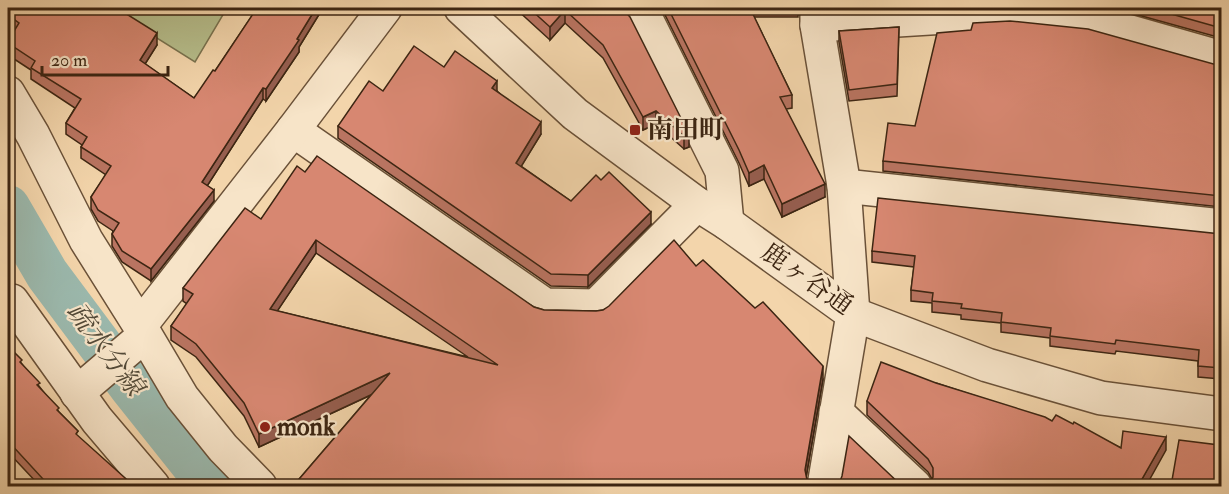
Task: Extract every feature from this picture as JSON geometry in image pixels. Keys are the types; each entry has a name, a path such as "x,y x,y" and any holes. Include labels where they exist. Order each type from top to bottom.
{"street":[{"path":"82,388 139,336 385,8"},
{"name":"鹿ヶ谷通","path":"461,8 575,114 697,204 853,314 987,365 1101,398 1221,414"},
{"path":"636,8 646,19 722,171 727,223"},
{"path":"824,486 853,314 844,186 817,16 1010,13 1092,21 1221,58"},
{"path":"8,93 33,135 86,240 139,336 182,397 223,447 260,486"},
{"path":"293,130 545,305 596,306 697,204"},
{"path":"844,186 1221,226"},
{"path":"12,301 82,388 97,420 153,486"},
{"path":"837,412 915,486"}],"green space":[{"path":"109,8 227,8 195,62"}],"building":[{"path":"8,8 117,8 157,33 140,60 194,98 257,8 316,8 297,39 299,40 266,89 263,88 202,182 214,190 151,269 122,251 112,234 119,223 98,210 91,197 111,166 81,147 87,137 66,123 81,99 31,68 35,61 8,43 19,23 8,15"},
{"path":"529,8 622,8 630,17 689,134 684,136 656,111 643,117 603,45 565,10 550,27"},
{"path":"668,8 750,8 792,95 780,97 825,184 782,204 764,165 749,173"},
{"path":"1150,8 1221,8 1221,28"},
{"path":"1010,21 1088,29 1221,65 1221,196 883,161 888,123 915,126 937,33 971,30 973,23"},
{"path":"899,27 897,84 849,90 839,31"},
{"path":"414,46 444,67 455,51 497,81 492,88 541,122 516,163 571,201 596,175 601,180 609,172 651,212 588,275 551,274 338,126 369,81 383,91"},
{"path":"317,156 534,307 544,310 603,310 674,240 696,266 703,260 755,308 763,302 823,366 805,470 807,480 812,486 294,485 390,373 259,434 244,403 196,344 171,326 193,294 183,288 245,208 261,219 297,166 305,172","holes":["316,240 498,365 270,309"]},
{"path":"878,198 1221,234 1221,368 1198,366 1199,350 1116,340 1115,344 1050,336 1051,328 1001,322 1002,313 961,308 962,304 932,301 933,293 911,290 915,256 872,251"},
{"path":"8,346 40,383 37,385 59,408 57,410 78,431 76,434 134,486 38,486 43,479 8,441"},
{"path":"881,362 936,383 1052,421 1056,415 1073,424 1074,422 1121,448 1123,431 1166,437 1138,486 927,486 933,477 933,468 928,459 867,401"},
{"path":"849,436 902,486 835,486 839,484 842,476"},
{"path":"1179,440 1219,445 1217,458 1221,458 1221,486 1171,486"}],"waterway":[{"name":"疏水分線","path":"8,207 47,274 132,388 210,486"}],"place":[{"name":"南田町","path":"635,130"},
{"name":"monk","path":"265,427"}]}
